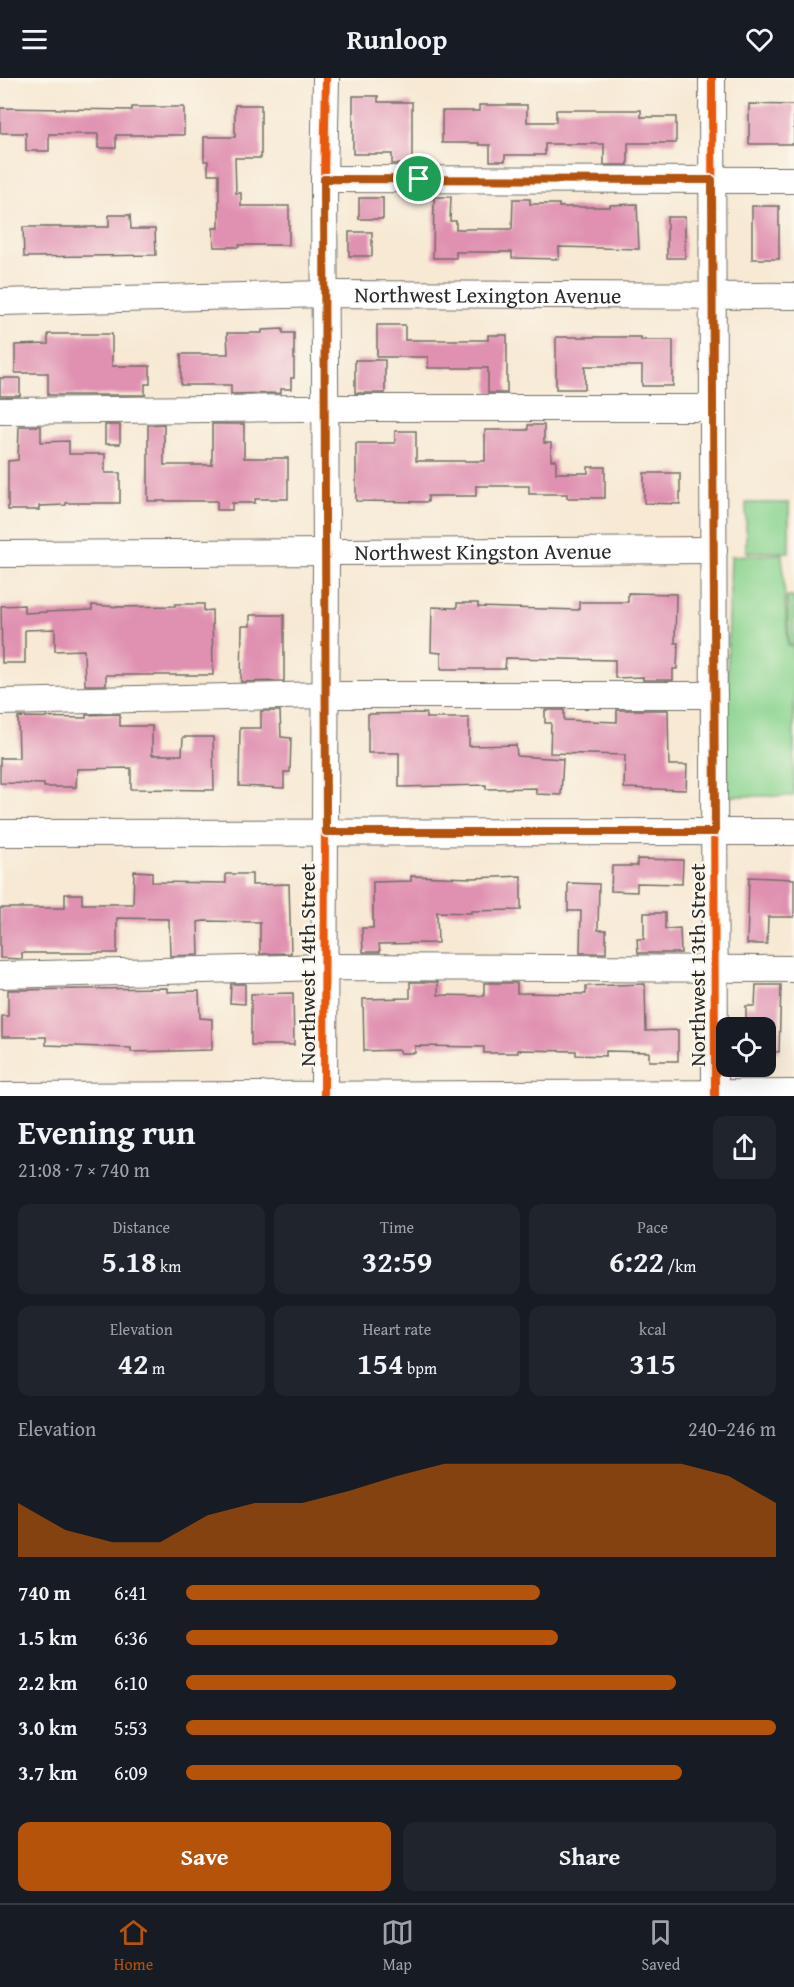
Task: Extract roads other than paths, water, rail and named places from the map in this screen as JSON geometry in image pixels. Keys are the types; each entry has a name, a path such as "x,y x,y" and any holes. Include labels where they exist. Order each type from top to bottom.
{"street":[{"name":"Northwest 14th Street","path":"324,1095 326,552 324,179 326,78"},
{"name":"Northwest 13th Street","path":"712,78 715,1094"},
{"path":"324,179 794,180"},
{"name":"Northwest Lexington Avenue","path":"0,302 324,294 794,296"},
{"path":"0,411 713,408"},
{"name":"Northwest Kingston Avenue","path":"0,554 714,550"},
{"path":"0,702 326,695 714,695"},
{"path":"0,833 794,832"},
{"path":"0,975 325,967 794,969"},
{"path":"0,1096 794,1093"}]}
